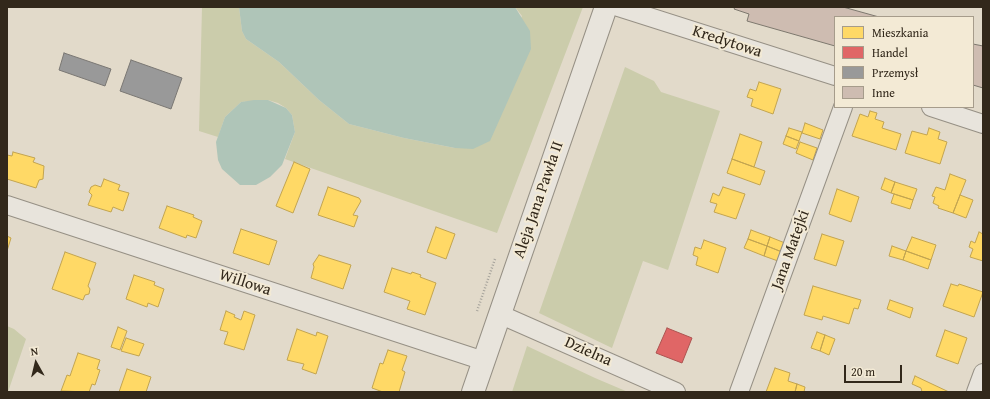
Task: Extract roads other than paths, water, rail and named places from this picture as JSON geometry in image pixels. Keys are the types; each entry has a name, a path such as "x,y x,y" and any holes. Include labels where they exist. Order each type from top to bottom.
{"street":[{"name":"Aleja Jana Pawła II","path":"473,392 606,7"},
{"name":"Kredytowa","path":"618,7 834,76"},
{"name":"Jana Matejki","path":"739,392 843,108"},
{"path":"933,108 983,124"},
{"name":"Willowa","path":"7,205 484,360"},
{"name":"Dzielna","path":"499,314 676,392"},
{"path":"976,392 983,373"}]}
